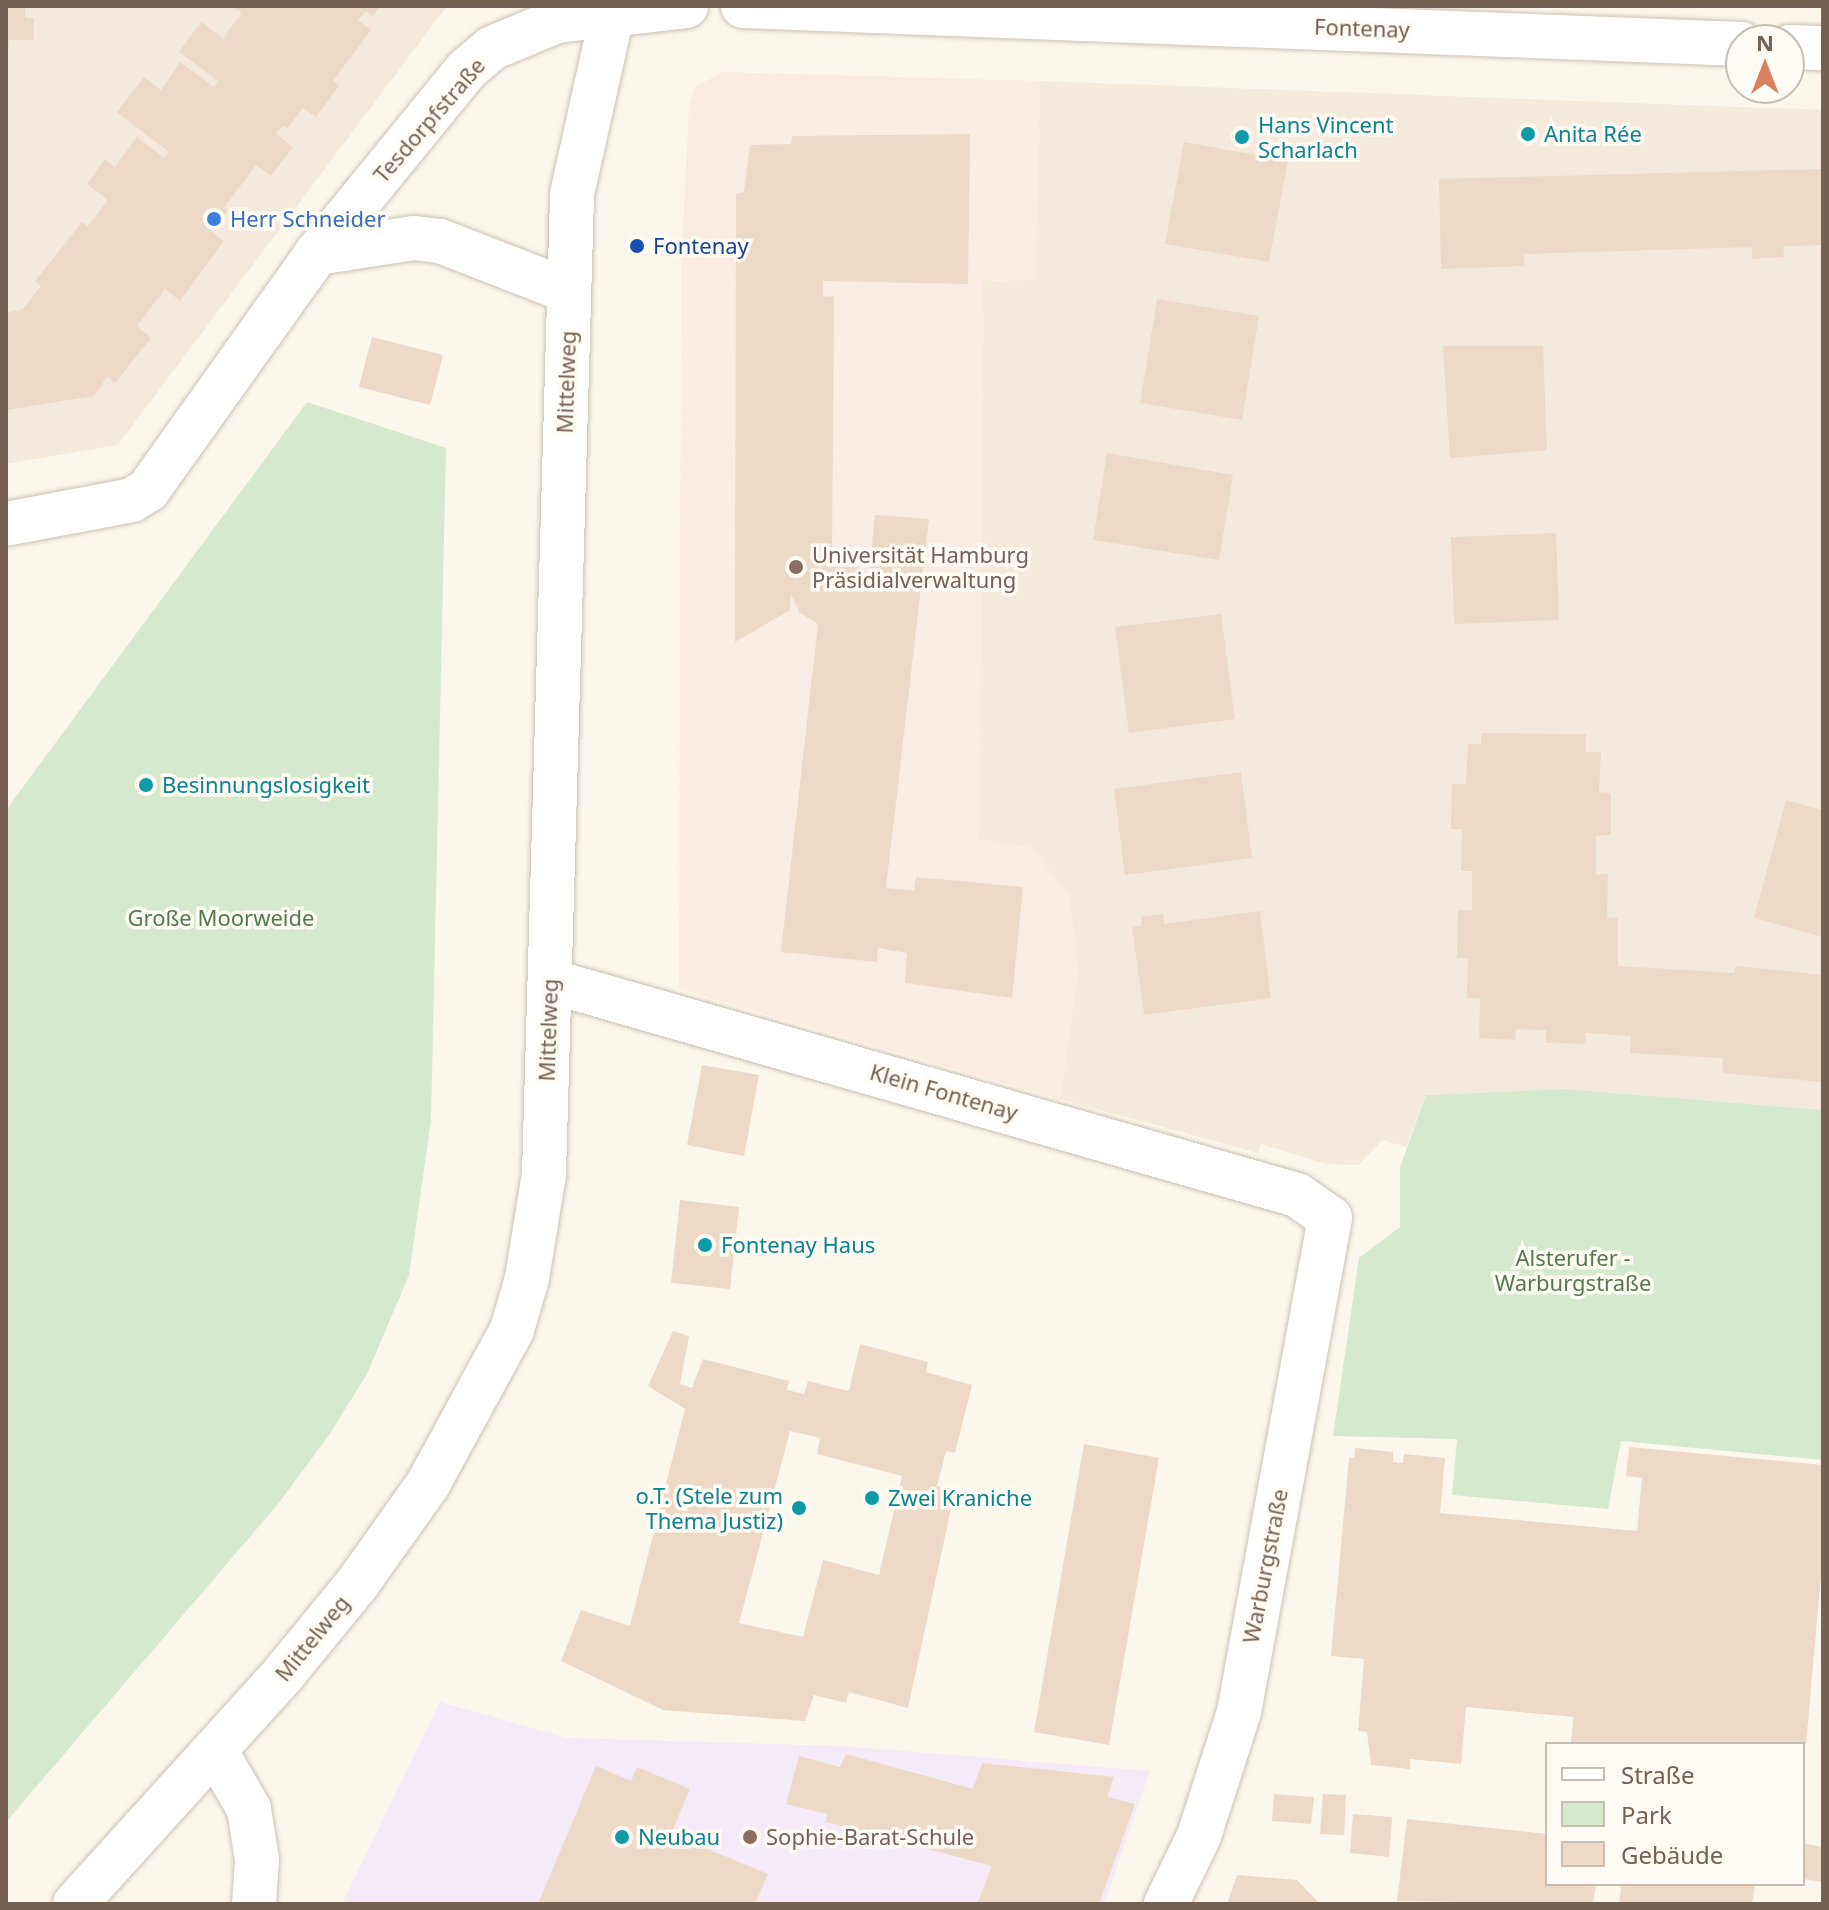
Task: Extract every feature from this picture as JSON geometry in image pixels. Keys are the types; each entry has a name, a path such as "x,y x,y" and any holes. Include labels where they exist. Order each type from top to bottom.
{"street":[{"path":"613,10 686,6"},
{"name":"Fontenay","path":"743,6 1725,43"},
{"name":"Tesdorpfstraße","path":"6,524 132,500 148,490 317,253 466,70 492,48 557,21 613,10"},
{"name":"Mittelweg","path":"75,1904 215,1750 357,1584 428,1484 512,1330 527,1278 544,1174 572,194 613,10"},
{"path":"317,253 414,238 440,241 569,291"},
{"name":"Klein Fontenay","path":"550,981 1297,1195 1330,1218"},
{"name":"Warburgstraße","path":"1166,1904 1199,1836 1239,1712 1330,1218"},
{"path":"215,1750 249,1809 257,1860 254,1904"}],"shaded area":[{"path":"6,6 447,6 118,445 6,464"},
{"path":"723,72 1040,81 1035,280 983,281 979,839 1031,847 1069,895 1078,972 1060,1099 679,989 681,271 689,104 695,87"},
{"path":"1040,81 1823,110 1823,1110 1564,1089 1426,1095 1406,1147 1383,1140 1358,1165 1325,1164 1261,1144 1258,1153 1060,1099 1078,972 979,839 983,281 1035,280"},
{"name":"Sophie-Barat-Schule","path":"440,1702 567,1738 840,1746 1150,1771 1104,1904 342,1904"}],"green space":[{"name":"Große Moorweide","path":"307,402 446,448 431,1120 409,1275 367,1374 329,1435 278,1504 6,1822 6,810"},
{"name":"Alsterufer - Warburgstraße","path":"1564,1089 1823,1110 1823,1460 1621,1441 1608,1509 1452,1495 1457,1439 1333,1436 1359,1258 1400,1227 1400,1167 1426,1095"}],"building":[{"path":"6,6 25,6 25,18 34,18 34,40 9,40 9,52"},
{"path":"232,6 381,6 373,16 366,11 358,20 371,30 333,81 339,86 316,117 303,108 287,129 283,126 276,134 293,147 271,176 256,165 224,208 227,211 211,231 224,241 180,301 165,289 137,326 151,338 115,383 107,377 94,396 6,410 6,313 23,309 41,286 35,281 82,222 88,226 108,200 87,184 105,159 115,167 137,137 164,158 169,152 117,112 144,77 161,90 180,62 214,87 218,81 179,52 201,22 223,38 242,13"},
{"name":"Universität Hamburg Präsidialverwaltung","path":"970,134 968,284 823,281 823,297 834,296 832,552 855,563 868,583 875,515 929,519 886,888 914,891 916,877 1023,887 1012,998 905,983 907,953 878,948 877,962 781,952 818,624 800,613 791,594 790,610 735,642 736,194 744,192 750,145 791,144 792,136"},
{"path":"1184,142 1288,161 1269,262 1165,244"},
{"path":"1823,169 1823,245 1783,246 1784,257 1752,259 1752,247 1524,254 1524,266 1441,269 1439,179"},
{"path":"1157,299 1259,316 1242,420 1140,403"},
{"path":"372,337 443,355 430,405 359,387"},
{"path":"1443,346 1543,346 1547,450 1450,458"},
{"path":"1107,453 1233,475 1219,560 1093,540"},
{"path":"1556,533 1559,620 1454,624 1451,537"},
{"path":"1221,614 1235,719 1129,733 1115,627"},
{"path":"1481,733 1586,734 1586,752 1601,752 1599,792 1611,793 1611,835 1596,836 1596,875 1608,874 1607,918 1618,917 1618,966 1734,973 1736,966 1823,975 1823,1082 1722,1073 1723,1058 1630,1053 1631,1036 1585,1033 1586,1044 1546,1043 1546,1030 1516,1029 1515,1040 1479,1038 1480,998 1467,998 1468,958 1457,958 1458,910 1472,910 1472,871 1461,871 1462,829 1451,829 1452,784 1466,784 1468,744 1481,744"},
{"path":"1241,772 1252,858 1125,875 1114,789"},
{"path":"1786,800 1823,810 1823,937 1754,918"},
{"path":"1260,911 1271,998 1144,1015 1132,927 1142,926 1141,917 1163,914 1164,924"},
{"path":"702,1065 759,1075 744,1156 687,1145"},
{"name":"Fontenay Haus","path":"680,1200 739,1207 730,1289 671,1283"},
{"path":"673,1331 689,1336 680,1384 692,1388 703,1359 789,1381 787,1390 804,1394 808,1381 849,1391 860,1344 928,1362 926,1372 972,1385 955,1453 946,1451 937,1486 955,1490 908,1708 849,1692 846,1703 814,1695 805,1721 663,1710 561,1661 581,1610 630,1626 685,1409 648,1386","holes":["790,1431 820,1438 817,1454 902,1476 879,1575 823,1560 803,1637 739,1623"]},
{"path":"1084,1444 1159,1458 1109,1745 1034,1732"},
{"path":"1629,1447 1823,1465 1823,1553 1806,1744 1571,1742 1573,1717 1466,1707 1461,1764 1410,1759 1410,1769 1371,1765 1367,1732 1358,1731 1364,1659 1331,1656 1349,1458 1354,1458 1355,1448 1393,1452 1393,1462 1403,1463 1404,1454 1445,1458 1440,1513 1637,1531 1642,1478 1626,1476"},
{"path":"846,1754 973,1789 982,1763 1114,1777 1107,1797 1135,1804 1099,1904 977,1904 992,1866 826,1822 827,1814 786,1804 799,1756 840,1767"},
{"name":"Neubau","path":"596,1766 631,1781 637,1767 690,1789 671,1834 768,1874 755,1904 538,1904"},
{"path":"1274,1794 1314,1797 1311,1824 1272,1821"},
{"path":"1323,1794 1346,1795 1344,1835 1320,1834"},
{"path":"1353,1814 1392,1817 1389,1857 1350,1853"},
{"path":"1407,1819 1545,1834 1545,1886 1596,1886 1593,1904 1397,1901"},
{"path":"1805,1843 1823,1847 1823,1882 1805,1879"},
{"path":"1237,1875 1297,1880 1320,1904 1227,1904"},
{"path":"1618,1886 1755,1886 1752,1904 1619,1904 1621,1887"}],"place":[{"name":"Anita Rée","path":"1528,134"},
{"name":"Hans Vincent Scharlach","path":"1242,137"},
{"name":"Herr Schneider","path":"214,219"},
{"name":"Fontenay","path":"637,246"},
{"name":"Universität Hamburg Präsidialverwaltung","path":"796,567"},
{"name":"Besinnungslosigkeit","path":"146,785"},
{"name":"Fontenay Haus","path":"705,1245"},
{"name":"Zwei Kraniche","path":"872,1498"},
{"name":"o.T. (Stele zum Thema Justiz)","path":"799,1508"},
{"name":"Neubau","path":"622,1837"},
{"name":"Sophie-Barat-Schule","path":"750,1837"}]}
